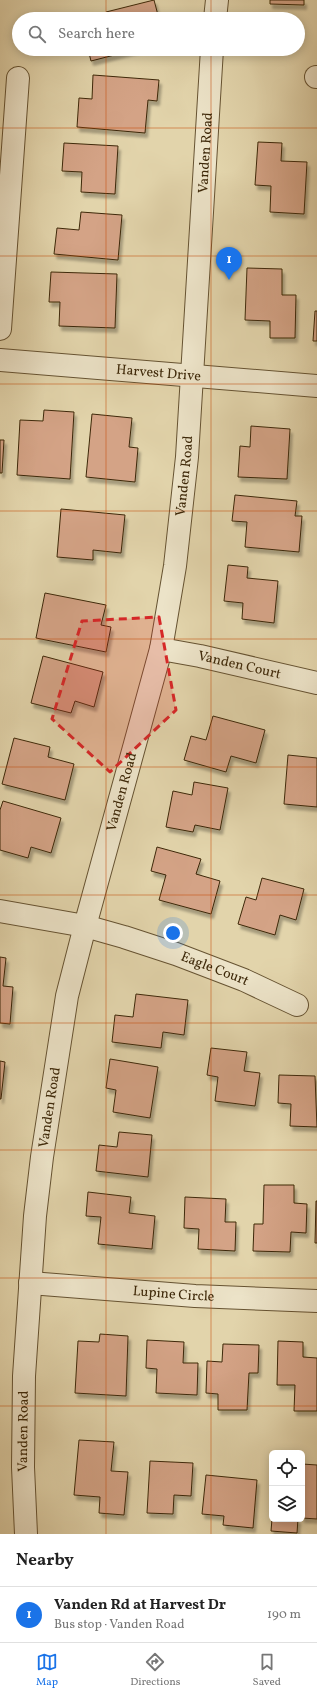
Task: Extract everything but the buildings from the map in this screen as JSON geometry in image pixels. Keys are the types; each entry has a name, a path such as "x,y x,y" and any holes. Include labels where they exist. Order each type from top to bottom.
{"street":[{"path":"216,12 217,0"},
{"name":"Vanden Road","path":"26,1534 23,1467 24,1404 35,1216 54,1077 67,996 161,649 177,550 187,456 193,375 212,56"},
{"path":"0,329 18,78"},
{"name":"Harvest Drive","path":"0,360 317,386"},
{"name":"Vanden Court","path":"161,649 200,656 317,683"},
{"name":"Eagle Court","path":"0,912 85,926 120,936 244,980 296,1005"},
{"name":"Lupine Circle","path":"30,1283 195,1296 317,1301"}],"highlighted area":[{"path":"159,617 176,710 110,772 52,719 82,621"}],"place":[{"name":"Vanden Rd at Harvest Dr","path":"229,280"}]}
